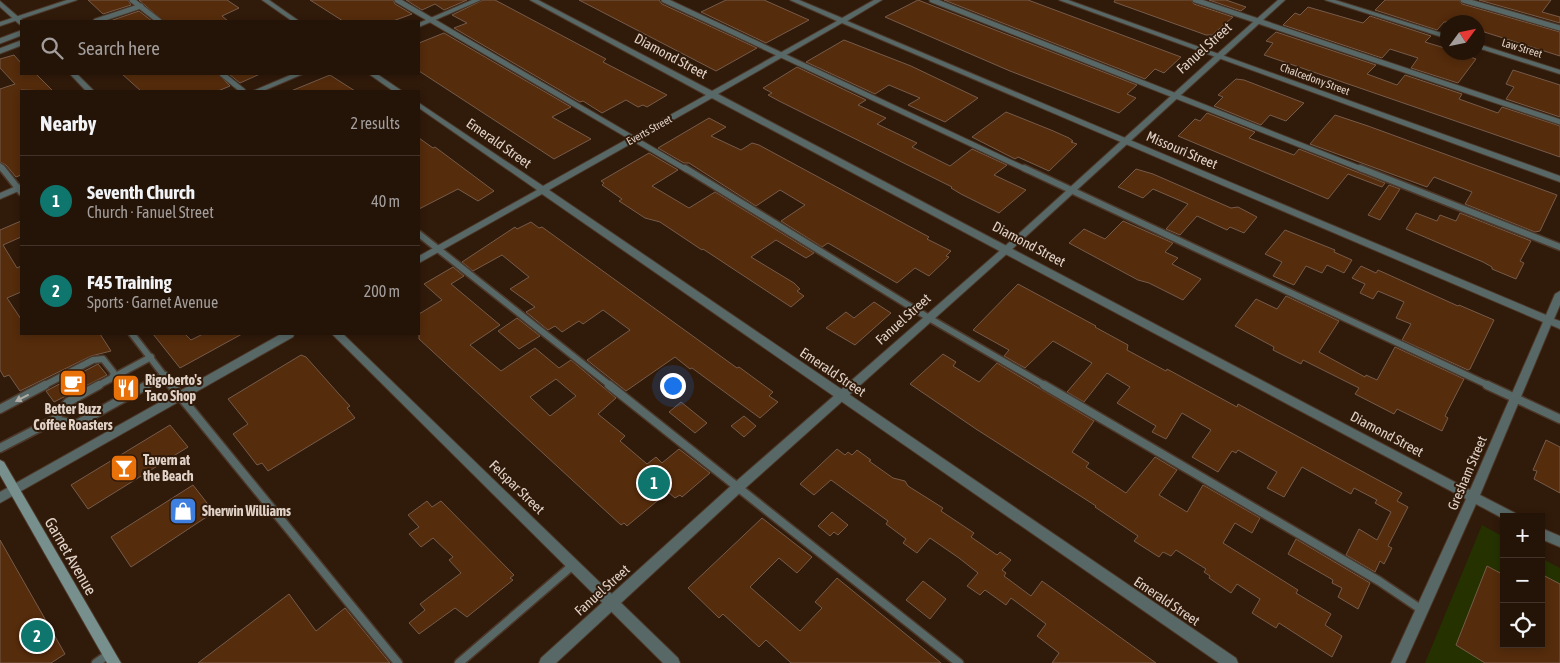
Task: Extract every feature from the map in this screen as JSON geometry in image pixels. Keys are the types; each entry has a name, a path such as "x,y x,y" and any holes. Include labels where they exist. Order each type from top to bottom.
{"main road":[{"name":"Garnet Avenue","path":"0,465 112,659"}],"street":[{"path":"22,20 74,0"},
{"path":"265,0 295,20"},
{"path":"420,24 478,0"},
{"name":"Diamond Street","path":"533,0 1503,513"},
{"name":"Missouri Street","path":"793,0 1554,323"},
{"name":"Everts Street","path":"420,259 879,0"},
{"name":"Chalcedony Street","path":"1062,0 1560,179"},
{"name":"Fanuel Street","path":"546,663 737,488 1007,249 1124,141 1282,0"},
{"path":"1328,0 1440,35"},
{"path":"0,3 19,21"},
{"path":"0,24 19,21"},
{"name":"Law Street","path":"1485,48 1560,72"},
{"path":"74,75 89,90"},
{"path":"259,90 297,75"},
{"path":"374,75 397,90"},
{"name":"Emerald Street","path":"420,106 1231,663"},
{"path":"0,196 20,189"},
{"name":"Gresham Street","path":"1398,663 1473,497 1514,398 1554,323 1560,294"},
{"path":"0,498 180,394 287,335"},
{"name":"Felspar Street","path":"338,335 674,663"},
{"path":"1545,535 1560,542"}],"lane":[{"path":"132,0 158,20"},
{"path":"397,0 635,138 929,318 1354,566 1422,610"},
{"path":"664,0 780,56 1560,419"},
{"path":"932,0 1560,247"},
{"path":"1195,0 1560,122"},
{"path":"1462,0 1560,28"},
{"path":"99,20 141,6"},
{"path":"0,40 20,34"},
{"path":"0,51 20,43"},
{"path":"223,75 242,90"},
{"path":"0,166 20,189"},
{"path":"420,235 959,663"},
{"path":"133,335 398,663"},
{"path":"0,448 54,420 68,402 151,357"},
{"path":"0,409 98,359 103,359 112,370 112,378"},
{"path":"54,420 77,424 165,375"},
{"path":"460,663 573,565"},
{"path":"96,663 112,659"}],"green space":[{"path":"1482,525 1500,535 1500,648 1545,648 1545,560 1560,568 1560,663 1425,663"}],"building":[{"path":"88,0 128,0 131,5 103,14"},
{"path":"139,0 227,0 239,8 222,16 227,20 162,20"},
{"path":"310,0 393,0 395,4 412,14 396,20 341,20"},
{"path":"406,0 467,0 444,10 435,4 422,10"},
{"path":"483,0 495,0 606,59 603,62 667,95 647,107 643,105 638,107 626,100 602,113 583,101 580,102 454,28 467,23 452,15"},
{"path":"579,0 659,0 662,4 757,48 716,71"},
{"path":"726,0 764,0 809,20 766,43 701,12"},
{"path":"918,0 1137,85 1127,94 1136,98 1119,113 1010,71 885,17"},
{"path":"944,0 1028,0 1181,57 1164,73 1155,69 1145,79"},
{"path":"1115,0 1191,0 1194,4 1233,17 1212,35 1206,35 1114,2"},
{"path":"1209,0 1226,0 1246,7 1241,11"},
{"path":"1385,0 1459,0 1462,4 1560,32 1560,56 1485,32 1485,15 1440,15 1440,27 1437,30 1375,10"},
{"path":"1479,0 1551,0 1542,12 1560,17 1560,23"},
{"path":"1308,7 1363,23 1370,16 1431,36 1425,42 1440,47 1440,60 1475,60 1458,83 1411,68 1418,58 1390,49 1382,58 1283,25 1295,13 1300,15"},
{"path":"139,11 151,20 113,20"},
{"path":"1276,32 1376,65 1367,74 1397,85 1405,75 1462,94 1459,99 1498,113 1502,107 1560,126 1560,157 1264,55 1273,43 1266,41"},
{"path":"444,33 571,107 552,117 591,139 554,159 420,72 420,43"},
{"path":"844,40 911,66 978,98 945,122 908,105 920,98 889,85 875,94 806,62"},
{"path":"14,55 20,62 20,75 37,75 52,90 20,90 20,175 16,177 6,165 0,162 0,89 15,84 0,68 0,59"},
{"path":"797,67 866,100 858,105 886,118 877,124 917,143 912,147 950,166 972,149 1007,165 994,175 1026,190 999,213 961,194 952,187 768,95 772,93 763,88"},
{"path":"1513,70 1560,85 1560,117 1506,99 1514,87 1506,84"},
{"path":"123,75 219,75 230,86 220,90 140,90"},
{"path":"230,75 258,75 240,83"},
{"path":"330,75 353,90 293,90"},
{"path":"1236,79 1244,80 1304,103 1286,121 1270,115 1261,125 1214,106 1223,97 1218,95"},
{"path":"1006,112 1069,138 1073,141 1071,142 1077,144 1049,171 1018,157 1015,159 972,137"},
{"path":"1207,113 1255,132 1249,138 1294,155 1299,149 1385,183 1382,187 1348,174 1328,199 1178,136 1195,119 1200,121"},
{"path":"1335,115 1557,195 1540,231 1535,232 1465,204 1472,192 1434,177 1427,187 1310,144"},
{"path":"709,118 726,127 711,136 741,150 752,143 759,145 929,237 927,239 951,251 946,256 949,257 929,276 915,268 897,283 828,243 822,247 781,221 805,205 780,190 756,206 689,163 684,163 658,148"},
{"path":"420,139 433,148 435,147 494,191 478,201 458,189 420,208"},
{"path":"649,153 678,170 652,186 689,208 715,192 814,253 806,258 776,240 751,257 794,283 800,289 797,291 804,296 791,307 660,222 645,218 619,201 622,199 602,185 604,183 601,181"},
{"path":"1136,169 1153,174 1231,208 1238,207 1257,217 1244,233 1230,227 1227,230 1197,216 1180,235 1166,229 1188,204 1153,189 1143,198 1118,187"},
{"path":"1389,185 1400,189 1380,220 1368,215"},
{"path":"1416,213 1437,221 1440,215 1456,221 1460,213 1531,241 1520,261 1524,263 1516,279 1492,269 1492,267 1483,262 1406,229"},
{"path":"20,221 20,237 3,245 17,268 20,266 20,292 7,298 20,318 20,335 101,335 111,351 91,356 20,391 9,375 4,377 0,370 0,230"},
{"path":"1123,221 1173,243 1165,252 1178,258 1172,264 1201,279 1183,300 1149,283 1138,280 1069,243 1084,229 1105,239"},
{"path":"531,222 539,228 542,227 737,368 739,367 773,392 769,396 778,402 760,418 675,357 626,391 587,360 630,330 603,310 583,324 579,321 562,332 555,326 548,330 526,312 535,307 510,289 529,277 502,255 473,271 462,262 515,227 517,229"},
{"path":"1285,230 1335,250 1334,252 1352,260 1344,273 1327,265 1322,273 1306,266 1294,285 1273,276 1282,262 1265,254"},
{"path":"1361,266 1376,273 1378,270 1494,320 1470,369 1468,370 1402,340 1411,324 1396,318 1404,302 1378,291 1373,299 1360,293 1365,284 1352,278"},
{"path":"453,267 464,276 451,284 500,325 470,345 501,371 535,348 559,368 571,360 616,398 598,414 625,436 620,441 647,464 656,457 662,463 679,449 710,473 682,497 680,495 675,498 668,492 627,526 624,523 621,525 419,339 420,313 442,300 424,284","holes":["556,379 576,396 550,416 530,397"]},
{"path":"1018,284 1128,345 1127,350 1166,371 1167,369 1237,407 1238,404 1402,493 1397,501 1408,507 1388,546 1392,548 1384,564 1380,561 1375,572 1346,555 1359,529 1377,540 1391,512 1375,503 1377,500 1354,488 1351,494 1302,467 1284,497 1267,488 1277,472 1238,450 1236,453 1232,451 1218,472 1192,457 1211,430 1182,413 1166,439 1152,432 1156,426 1117,403 1130,387 1107,373 1084,402 1067,392 1092,363 1053,341 1025,368 1004,356 1009,350 973,330"},
{"path":"1286,296 1339,321 1319,352 1365,377 1366,375 1377,380 1395,347 1464,379 1445,416 1448,418 1442,431 1397,409 1394,414 1355,394 1359,388 1303,360 1301,364 1273,350 1274,347 1235,326 1256,299 1277,309"},
{"path":"874,302 891,313 855,345 826,328 846,312 854,318"},
{"path":"517,318 540,336 519,349 498,331"},
{"path":"154,335 186,335 191,340 201,335 240,335 180,368"},
{"path":"943,354 956,362 953,366 979,382 997,363 1094,421 1072,452 1089,463 1086,467 1126,493 1155,457 1177,470 1159,495 1187,512 1203,485 1260,518 1252,533 1235,523 1223,543 1298,590 1296,593 1331,614 1325,625 1342,636 1332,657 1279,623 1276,628 1252,613 1260,599 1237,584 1231,593 1209,578 1210,576 1204,572 1206,569 1176,550 1171,556 1163,552 1159,557 1134,541 1138,536 1096,506 910,384"},
{"path":"301,355 306,357 350,406 347,408 355,418 268,471 262,463 257,465 233,434 248,424 228,399"},
{"path":"98,364 107,375 54,402 46,391"},
{"path":"681,402 707,423 695,433 669,412"},
{"path":"744,416 756,426 744,437 731,426"},
{"path":"170,425 188,447 88,509 71,485"},
{"path":"1546,440 1560,447 1560,493 1534,479 1537,471 1533,470"},
{"path":"837,449 845,455 848,452 852,455 857,450 893,478 905,481 908,486 943,508 941,511 974,533 971,537 997,555 1000,552 1011,560 1002,570 1006,573 1004,576 1031,596 1042,581 1156,663 1052,663 1059,653 1037,636 1046,624 1011,598 1006,605 985,590 980,595 967,586 978,573 959,558 930,538 917,553 903,543 906,539 886,524 888,521 831,480 814,495 800,484"},
{"path":"193,485 214,512 131,567 111,537"},
{"path":"427,501 432,507 441,501 514,575 510,578 513,580 467,617 455,608 419,634 409,623 425,610 420,604 461,573 449,560 453,557 433,538 421,547 409,534 419,527 408,515"},
{"path":"832,512 848,525 838,535 834,532 830,536 818,526"},
{"path":"762,518 812,557 797,573 779,558 750,587 800,631 822,608 815,602 837,578 941,663 791,663 766,640 759,647 723,614 719,618 688,588"},
{"path":"1296,539 1370,583 1358,609 1338,597 1342,588 1332,583 1333,580 1288,554"},
{"path":"0,540 65,654 51,663 0,663"},
{"path":"1487,566 1500,573 1500,648 1545,648 1545,576 1560,584 1560,663 1485,663 1456,645"},
{"path":"923,581 946,599 930,619 906,600"},
{"path":"289,594 316,631 345,608 390,663 198,663"}],"place":[{"name":"Better Buzz Coffee Roasters","path":"73,383"},
{"name":"Rigoberto's Taco Shop","path":"126,388"},
{"name":"Tavern at the Beach","path":"124,468"},
{"name":"Seventh Church","path":"654,483"},
{"name":"Sherwin Williams","path":"183,511"},
{"name":"F45 Training","path":"37,636"}]}
